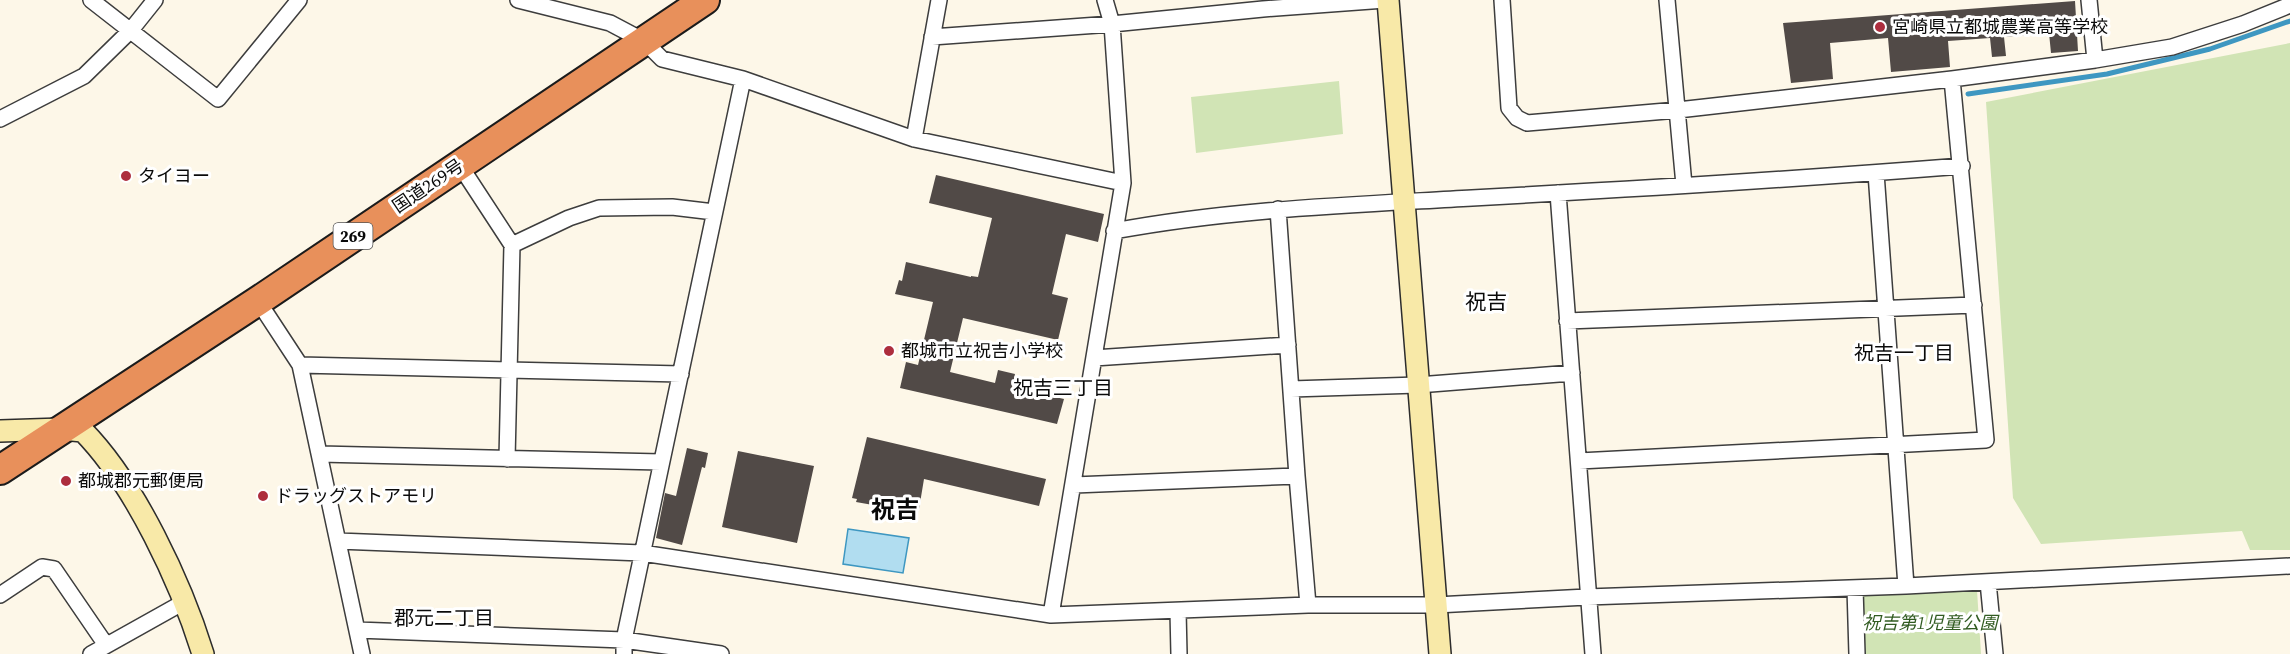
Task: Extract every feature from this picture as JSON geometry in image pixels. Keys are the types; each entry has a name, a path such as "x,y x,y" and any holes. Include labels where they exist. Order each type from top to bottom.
{"highway":[{"name":"国道269号","path":"0,470 258,301 705,0"}],"street":[{"path":"92,0 218,99 299,0"},
{"path":"0,119 84,76 131,30 156,0"},
{"path":"518,0 610,23 644,41 662,59 743,79 914,140 1124,183"},
{"path":"914,140 939,0"},
{"path":"1051,615 1114,231 1124,183 1112,24 1105,0"},
{"path":"932,37 1112,24 1263,4 1387,0 1440,654"},
{"path":"1502,0 1509,108 1517,118 1527,123 1678,110 1952,79 2095,60 2172,47 2243,24 2290,5"},
{"path":"1667,0 1684,185"},
{"path":"2089,0 2095,60"},
{"path":"624,647 743,79"},
{"path":"1579,461 1986,440 1952,79"},
{"path":"459,164 512,245 507,459"},
{"path":"1114,231 1156,223 1278,209 1962,166"},
{"path":"1876,173 1906,586"},
{"path":"1558,193 1593,654"},
{"path":"512,245 569,218 599,208 672,207 714,212"},
{"path":"1278,209 1308,605"},
{"path":"258,301 300,364 362,654"},
{"path":"1567,321 1974,305"},
{"path":"1094,358 1288,345"},
{"path":"300,364 681,374"},
{"path":"1291,389 1418,385 1572,373"},
{"path":"0,431 61,429 83,431 119,474 165,559 203,654"},
{"path":"320,454 661,462"},
{"path":"1074,485 1297,476"},
{"path":"338,541 642,553 1051,615 1308,605 1436,605 1587,597 1906,586 2290,566"},
{"path":"0,595 42,567 54,569 106,645"},
{"path":"1988,582 1995,654"},
{"path":"1856,588 1857,654"},
{"path":"91,654 184,602"},
{"path":"1178,611 1179,654"},
{"path":"357,630 721,654"}],"green space":[{"path":"2290,43 2290,550 2250,550 2242,531 2041,544 2013,498 1986,102"},
{"path":"1339,81 1343,134 1196,153 1191,97"},
{"name":"祝吉第1児童公園","path":"1977,590 1981,654 1864,654 1862,592"}],"water":[{"path":"848,529 909,538 903,573 843,564"}],"building":[{"path":"2075,1 2078,51 2051,53 2049,33 2004,37 2006,56 1992,57 1990,38 1948,41 1950,67 1891,72 1888,38 1830,43 1833,79 1791,83 1783,23"},
{"path":"936,175 1104,214 1098,242 1066,234 1052,294 1068,298 1058,340 963,318 950,372 995,383 998,370 1015,374 1012,387 1064,399 1057,424 900,388 906,362 918,365 933,302 895,294 899,280 902,281 906,262 978,277 992,218 929,203"},
{"path":"867,437 1046,479 1039,506 924,479 919,509 902,506 901,510 856,502 857,499 852,498"},
{"path":"687,448 708,453 705,468 702,467 682,545 656,538 665,493 676,496"},
{"path":"738,451 814,466 797,543 722,527"}],"waterway":[{"path":"1968,94 2107,74 2210,49 2290,21"}],"place":[{"name":"宮崎県立都城農業高等学校","path":"1880,27"},
{"name":"タイヨー","path":"126,176"},
{"name":"都城市立祝吉小学校","path":"889,351"},
{"name":"都城郡元郵便局","path":"66,481"},
{"name":"ドラッグストアモリ","path":"263,496"}],"district":[{"name":"祝吉","path":"1486,302"},
{"name":"祝吉一丁目","path":"1904,353"},
{"name":"祝吉三丁目","path":"1063,388"},
{"name":"祝吉","path":"895,510"},
{"name":"郡元二丁目","path":"444,618"}]}
